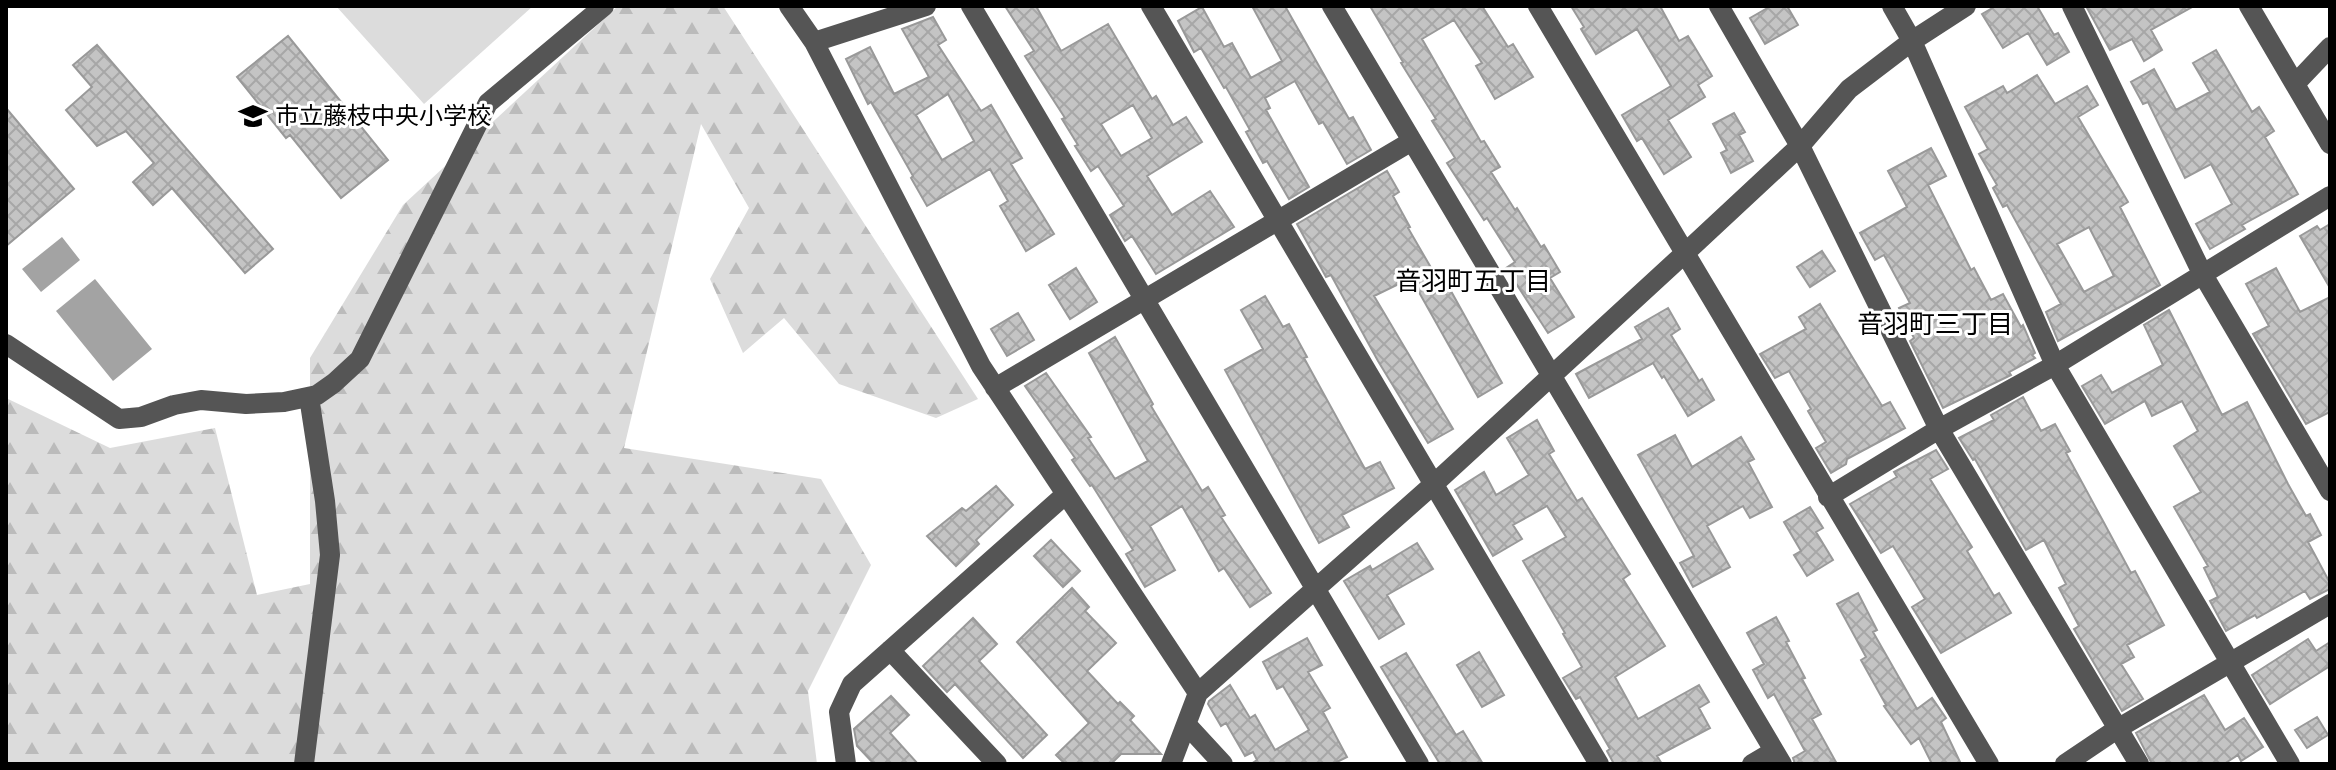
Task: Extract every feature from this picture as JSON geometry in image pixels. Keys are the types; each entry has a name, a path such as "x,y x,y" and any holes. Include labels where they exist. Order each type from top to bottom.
{"street":[{"path":"6,344 119,419 141,417 174,405 201,400 246,404 284,402 317,395 360,359 488,103 604,6"},
{"path":"789,6 814,42 981,366 1198,693"},
{"path":"814,42 926,6"},
{"path":"971,6 1419,764"},
{"path":"1151,6 1599,764"},
{"path":"1332,6 1778,758 1752,764"},
{"path":"1538,6 1989,764"},
{"path":"1719,6 1800,146 1939,429 2139,764"},
{"path":"1892,6 1912,41 2055,365 2290,764"},
{"path":"1171,764 1198,693 1435,483 1684,254 1800,146 1849,89 1912,41 1966,6"},
{"path":"2072,6 2202,273 2330,491"},
{"path":"2249,6 2330,144"},
{"path":"2295,84 2330,47"},
{"path":"995,388 1412,141"},
{"path":"1828,497 1939,429 2055,365 2330,196"},
{"path":"304,764 330,555 309,397"},
{"path":"846,764 839,712 852,684 1066,494"},
{"path":"2065,764 2117,729 2330,604"},
{"path":"890,650 997,764"},
{"path":"1187,725 1223,764"}],"green space":[{"path":"336,6 533,6 424,104"},
{"path":"618,6 723,6 978,399 936,418 839,384 784,318 743,353 710,279 749,208 701,124 624,448 821,479 871,565 808,691 817,764 6,764 6,398 110,448 215,428 257,595 310,584 310,358 403,205"}],"shaded area":[{"path":"62,237 80,260 41,292 22,269"},
{"path":"95,279 152,349 113,381 56,311"}],"building":[{"path":"1005,6 1036,6 1061,51 1108,24 1152,99 1156,96 1173,125 1186,117 1202,142 1147,176 1172,215 1210,191 1234,227 1156,274 1132,236 1125,241 1110,215 1124,206 1098,166 1091,171 1075,146 1078,145 1062,119 1065,118 1025,56 1034,51","holes":["1133,105 1152,138 1121,156 1101,124"]},
{"path":"1252,6 1285,6 1349,119 1353,117 1371,150 1347,164 1323,122 1319,124 1295,81 1265,98 1270,108 1266,110 1309,187 1289,199 1267,161 1263,163 1246,132 1250,130 1226,87 1201,48 1194,52 1178,21 1202,7 1224,47 1232,43 1251,78 1282,61"},
{"path":"1370,6 1482,6 1508,47 1513,44 1533,77 1495,99 1476,66 1482,63 1454,20 1422,39 1481,142 1484,141 1500,167 1491,172 1560,272 1550,278 1574,317 1548,333 1506,268 1515,262 1447,163 1455,158 1432,121 1436,119"},
{"path":"1571,6 1660,6 1679,41 1688,36 1712,76 1698,85 1705,97 1668,120 1691,157 1664,174 1642,138 1637,141 1622,115 1671,86 1637,29 1596,54"},
{"path":"1771,6 1787,6 1798,25 1765,44 1750,18"},
{"path":"1996,6 2037,6 2054,35 2058,33 2069,52 2047,65 2028,33 2003,48 1982,14"},
{"path":"2086,6 2194,6 2151,30 2162,50 2144,61 2132,39 2110,50"},
{"path":"933,17 946,40 938,45 981,111 991,105 1022,158 1011,164 1054,234 1026,251 1000,206 1008,201 990,169 927,206 871,102 868,104 846,59 870,47 894,94 929,77 902,29","holes":["948,94 974,141 942,160 916,115"]},
{"path":"288,36 388,160 341,198 290,135 286,138 237,77"},
{"path":"97,45 273,249 245,273 172,188 153,205 133,182 154,163 126,131 97,146 66,110 92,87 73,65"},
{"path":"2216,50 2252,112 2259,107 2274,131 2265,137 2298,194 2242,225 2245,229 2210,249 2196,224 2232,204 2211,164 2185,178 2148,102 2143,104 2131,82 2154,69 2176,110 2210,92 2193,63"},
{"path":"2037,75 2055,104 2087,86 2098,105 2078,117 2128,202 2120,207 2160,285 2058,341 2046,312 2061,304 2007,205 2003,207 1993,188 1997,185 1979,154 1988,149 1965,107 2003,86 2007,93","holes":["2089,227 2114,276 2084,292 2057,244"]},
{"path":"6,108 74,189 6,246"},
{"path":"1734,113 1745,132 1739,135 1753,161 1731,173 1721,153 1727,150 1713,124"},
{"path":"1931,148 1946,176 1928,185 1971,270 1974,268 1991,300 2003,294 2021,327 2023,325 2035,353 2032,355 2035,358 2009,372 2011,375 1943,408 1910,341 1914,338 1899,308 1910,303 1884,255 1875,260 1860,233 1907,207 1888,171"},
{"path":"1387,171 1399,192 1393,196 1408,228 1437,278 1442,275 1502,383 1478,397 1411,278 1374,296 1453,429 1428,443 1331,275 1326,277 1297,224"},
{"path":"2330,224 2330,288 2300,236 2317,226 2320,230"},
{"path":"1822,251 1835,271 1810,287 1797,267"},
{"path":"1076,268 1097,302 1070,319 1049,285"},
{"path":"2276,268 2300,312 2330,297 2330,412 2306,424 2253,334 2269,326 2246,284"},
{"path":"1265,296 1283,327 1289,324 1307,357 1304,358 1365,469 1380,462 1394,488 1342,515 1349,527 1319,543 1225,370 1263,349 1241,310"},
{"path":"1820,304 1882,406 1890,402 1905,428 1847,459 1846,464 1831,473 1816,448 1826,442 1789,371 1775,378 1760,354 1806,329 1799,317"},
{"path":"1668,308 1680,329 1671,335 1714,400 1688,416 1653,363 1589,398 1576,374 1642,339 1635,327"},
{"path":"2169,310 2222,415 2247,402 2288,484 2321,535 2308,542 2330,583 2330,589 2310,599 2305,591 2257,618 2255,615 2226,631 2210,601 2218,597 2204,568 2208,566 2174,507 2201,492 2174,446 2198,431 2182,401 2152,416 2145,401 2105,424 2082,386 2101,375 2112,393 2163,365 2144,325"},
{"path":"1018,313 1034,340 1007,356 991,329"},
{"path":"1115,337 1153,404 1151,406 1202,491 1208,487 1225,515 1221,517 1271,593 1250,607 1224,568 1219,571 1182,506 1150,526 1175,570 1145,587 1126,554 1133,550 1025,386 1046,373 1091,437 1088,438 1115,479 1148,461 1089,353"},
{"path":"2023,397 2041,431 2055,424 2070,451 2066,453 2131,573 2135,571 2164,625 2127,645 2134,657 2121,664 2143,699 2122,711 2074,629 2079,626 2059,588 2066,584 2044,540 2026,550 1975,459 1959,438 1994,420 1991,415"},
{"path":"1537,420 1554,451 1549,454 1577,501 1582,498 1630,574 1623,579 1665,646 1615,677 1638,719 1699,685 1709,702 1699,708 1710,728 1657,756 1662,764 1614,764 1607,751 1610,749 1580,697 1576,699 1563,678 1582,667 1523,561 1566,537 1547,506 1513,525 1522,539 1493,556 1455,490 1484,472 1496,495 1529,475 1507,438"},
{"path":"1675,435 1692,467 1741,437 1754,459 1748,462 1772,507 1750,518 1743,506 1707,526 1730,567 1693,587 1680,563 1694,556 1638,455"},
{"path":"1936,450 1948,469 1930,479 1972,547 1967,551 1994,596 1999,593 2011,613 1941,653 1912,607 1925,599 1893,546 1881,553 1850,504 1897,477 1894,472"},
{"path":"996,486 1013,505 976,540 979,544 956,566 927,536 962,508 966,511"},
{"path":"1810,507 1823,528 1816,532 1833,560 1807,576 1794,555 1801,551 1784,522"},
{"path":"1051,540 1080,571 1063,587 1034,556"},
{"path":"1417,543 1433,569 1387,595 1404,624 1379,639 1344,581 1370,566 1372,570"},
{"path":"1072,588 1089,607 1085,611 1116,643 1087,671 1134,716 1130,720 1161,754 1121,754 1111,764 1065,764 1056,755 1089,723 1017,642"},
{"path":"1858,593 1877,630 1873,632 1917,709 1932,698 1946,718 1941,722 1961,764 1932,764 1919,738 1911,744 1884,706 1861,660 1866,657 1837,604"},
{"path":"1776,617 1805,678 1802,679 1821,714 1812,719 1837,764 1795,764 1793,758 1805,751 1774,694 1768,698 1753,670 1764,664 1747,633"},
{"path":"973,618 997,644 979,661 1047,735 1023,758 955,684 947,692 923,666"},
{"path":"1307,638 1322,665 1308,672 1330,708 1323,712 1347,757 1333,764 1251,764 1257,760 1253,752 1245,756 1226,723 1221,726 1209,701 1230,685 1250,718 1255,715 1275,750 1309,730 1283,686 1277,689 1263,662"},
{"path":"2308,639 2316,651 2330,642 2330,666 2270,704 2252,675"},
{"path":"1479,652 1504,695 1482,707 1457,665"},
{"path":"1406,653 1456,735 1463,731 1483,764 1440,764 1381,667"},
{"path":"2204,695 2225,730 2244,718 2263,747 2241,761 2238,755 2224,764 2152,764 2136,733"},
{"path":"891,696 909,715 890,733 918,764 874,764 857,746 854,729"},
{"path":"2317,717 2328,735 2307,748 2295,730"}],"place":[{"name":"市立藤枝中央小学校","path":"253,116"}],"district":[{"name":"音羽町五丁目","path":"1473,281"},
{"name":"音羽町三丁目","path":"1935,324"}]}
